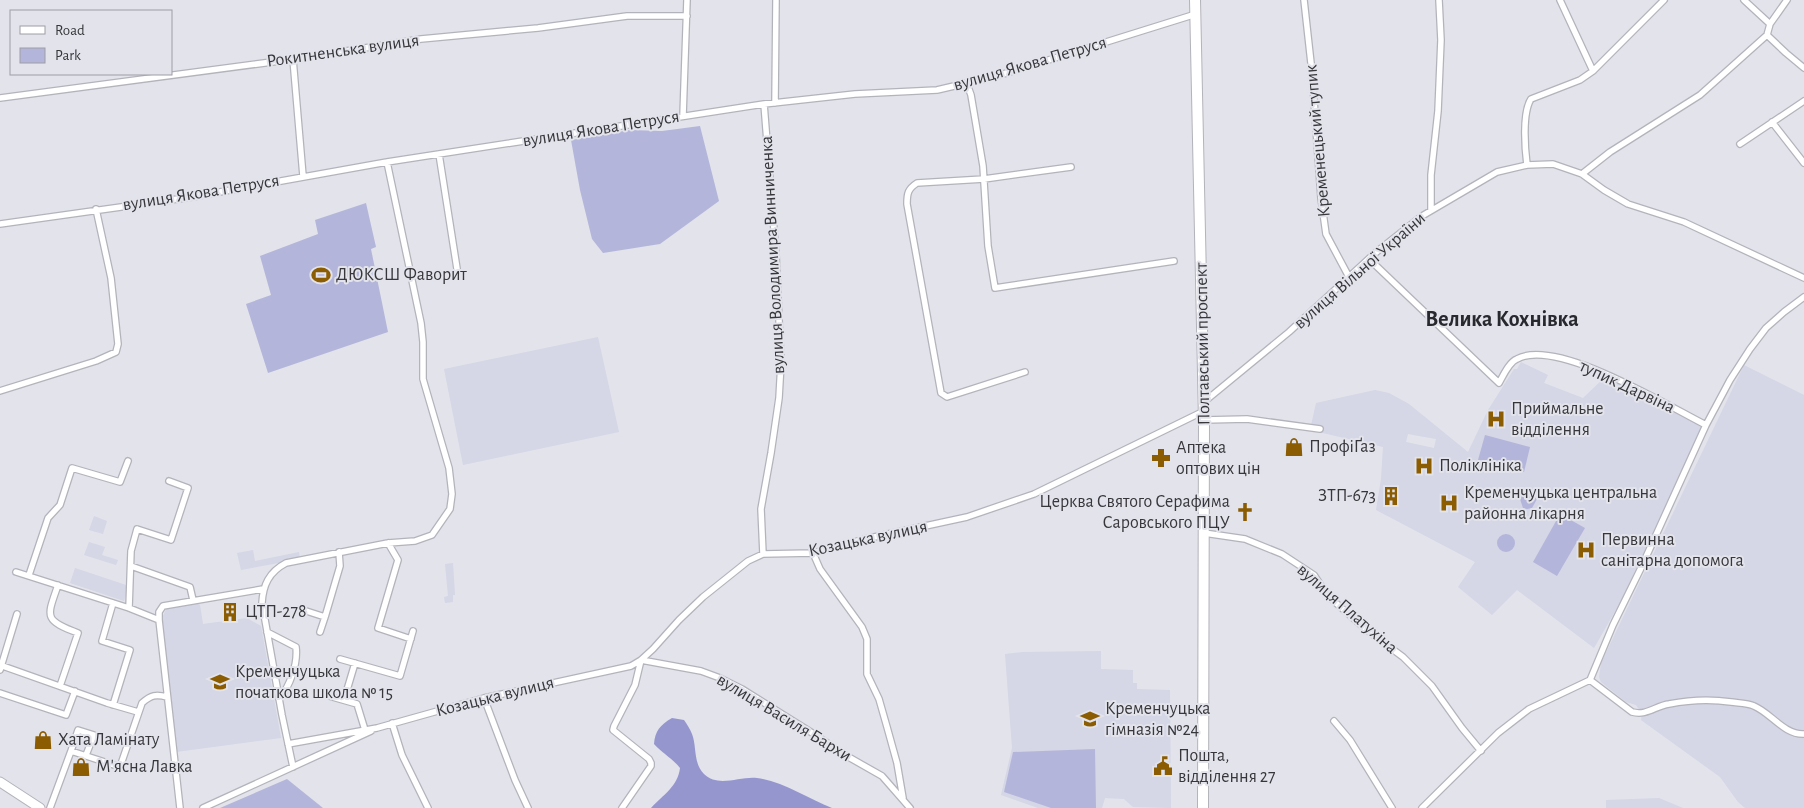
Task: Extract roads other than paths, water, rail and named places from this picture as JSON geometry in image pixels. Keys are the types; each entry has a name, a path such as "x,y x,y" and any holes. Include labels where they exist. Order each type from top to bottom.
{"highway":[{"name":"Полтавський проспект","path":"1195,0 1204,411 1203,808"}],"street":[{"path":"683,116 687,0"},
{"path":"774,103 776,0"},
{"name":"Кременецький тупик","path":"1304,0 1312,72 1321,198 1326,234 1349,277"},
{"path":"1431,210 1431,175 1438,111 1441,40 1439,0"},
{"path":"1560,0 1593,71"},
{"path":"1527,165 1526,117 1527,105 1531,100 1580,80 1593,71 1664,0"},
{"path":"1744,0 1770,24"},
{"path":"1582,174 1610,152 1700,95 1767,35 1770,24 1787,0"},
{"name":"вулиця Якова Петруся","path":"0,224 192,197 387,162 764,104 855,94 937,90 997,76 1196,14"},
{"name":"Рокитненська вулиця","path":"0,98 420,40 538,28 627,16 687,16"},
{"path":"1767,35 1804,68"},
{"path":"293,59 303,176"},
{"path":"967,84 971,94 984,179 988,246 995,288 1174,261"},
{"path":"1740,144 1804,100"},
{"name":"вулиця Володимира Винниченка","path":"763,554 761,509 779,398 780,363 776,255 764,104"},
{"path":"1772,122 1804,163"},
{"path":"439,154 458,274"},
{"path":"293,767 262,603 263,589 276,568 286,563 388,543 415,541 432,535 450,509 452,494 449,468 423,379 421,323 387,162"},
{"name":"вулиця Вільної України","path":"1204,411 1369,259 1431,210 1497,172 1527,165 1553,164 1582,174 1628,204 1684,222 1804,278"},
{"path":"1026,372 947,397 941,393 907,204 907,194 910,188 918,183 984,179 1071,167"},
{"path":"0,391 96,361 116,352 118,344 111,278 96,209"},
{"name":"тупик Дарвіна","path":"1369,259 1499,383 1515,359 1529,355 1547,354 1579,363 1619,379 1706,425"},
{"path":"1422,808 1498,733 1529,709 1590,680 1613,625 1645,560 1706,425 1730,380 1766,328 1804,297"},
{"path":"1204,411 1320,429"},
{"name":"Козацька вулиця","path":"203,808 377,728 392,723 484,698 631,666 641,660 703,597 748,561 763,554 813,553 865,539 968,517 1026,497 1064,481 1204,411"},
{"path":"29,575 48,518 60,505 72,468 120,482 128,461"},
{"path":"129,608 131,551 137,530 171,540 188,488 169,481"},
{"name":"вулиця Платухіна","path":"1204,533 1246,540 1264,546 1282,554 1314,575 1328,596 1402,658 1432,686 1481,751"},
{"path":"388,543 398,560 378,628 411,639"},
{"path":"320,632 340,566 339,552"},
{"path":"813,553 820,569 862,627 867,640 867,674 879,699 897,763 903,798"},
{"path":"130,566 190,587 192,600"},
{"path":"16,572 58,584 158,620"},
{"path":"58,584 50,609 50,617 57,626 78,633 60,686"},
{"path":"180,808 158,620 159,612 163,606 263,589"},
{"path":"113,603 102,641 130,650 113,705"},
{"path":"300,609 325,617"},
{"path":"17,614 0,667 138,712"},
{"path":"267,632 296,647 297,655 291,675 285,691 279,699"},
{"path":"340,658 400,676 414,632"},
{"path":"622,808 651,766 649,759 613,730 635,685 641,660"},
{"name":"вулиця Василя Бархи","path":"641,660 701,671 742,689 845,755 882,776 910,808"},
{"path":"344,700 355,663"},
{"path":"1590,680 1632,712 1640,714 1668,704 1692,701 1730,702 1753,706 1787,729 1798,734 1804,734"},
{"path":"0,693 66,715 75,691"},
{"path":"71,750 120,767 142,703 148,697 156,694 167,697"},
{"path":"322,694 357,704 365,730"},
{"path":"484,698 515,780 528,808"},
{"path":"1334,721 1350,740 1392,808"},
{"path":"392,723 402,755 428,808"},
{"name":"Козацька вулиця","path":"288,744 377,728"},
{"path":"50,808 78,730 94,735 86,755"},
{"path":"0,782 40,808"}],"place":[{"name":"ДЮКСШ Фаворит","path":"321,275"},
{"name":"Приймальне відділення","path":"1496,419"},
{"name":"ПрофіҐаз","path":"1294,447"},
{"name":"Аптека оптових цін","path":"1161,458"},
{"name":"Поліклініка","path":"1424,466"},
{"name":"ЗТП-673","path":"1391,496"},
{"name":"Кременчуцька центральна районна лікарня","path":"1449,503"},
{"name":"Церква Святого Серафима Саровського ПЦУ","path":"1245,512"},
{"name":"Первинна санітарна допомога","path":"1586,550"},
{"name":"ЦТП-278","path":"230,612"},
{"name":"Кременчуцька початкова школа № 15","path":"220,682"},
{"name":"Кременчуцька гімназія №24","path":"1090,719"},
{"name":"Хата Ламінату","path":"43,740"},
{"name":"Пошта, відділення 27","path":"1163,766"},
{"name":"М'ясна Лавка","path":"81,767"}],"district":[{"name":"Велика Кохнівка","path":"1502,319"}]}
